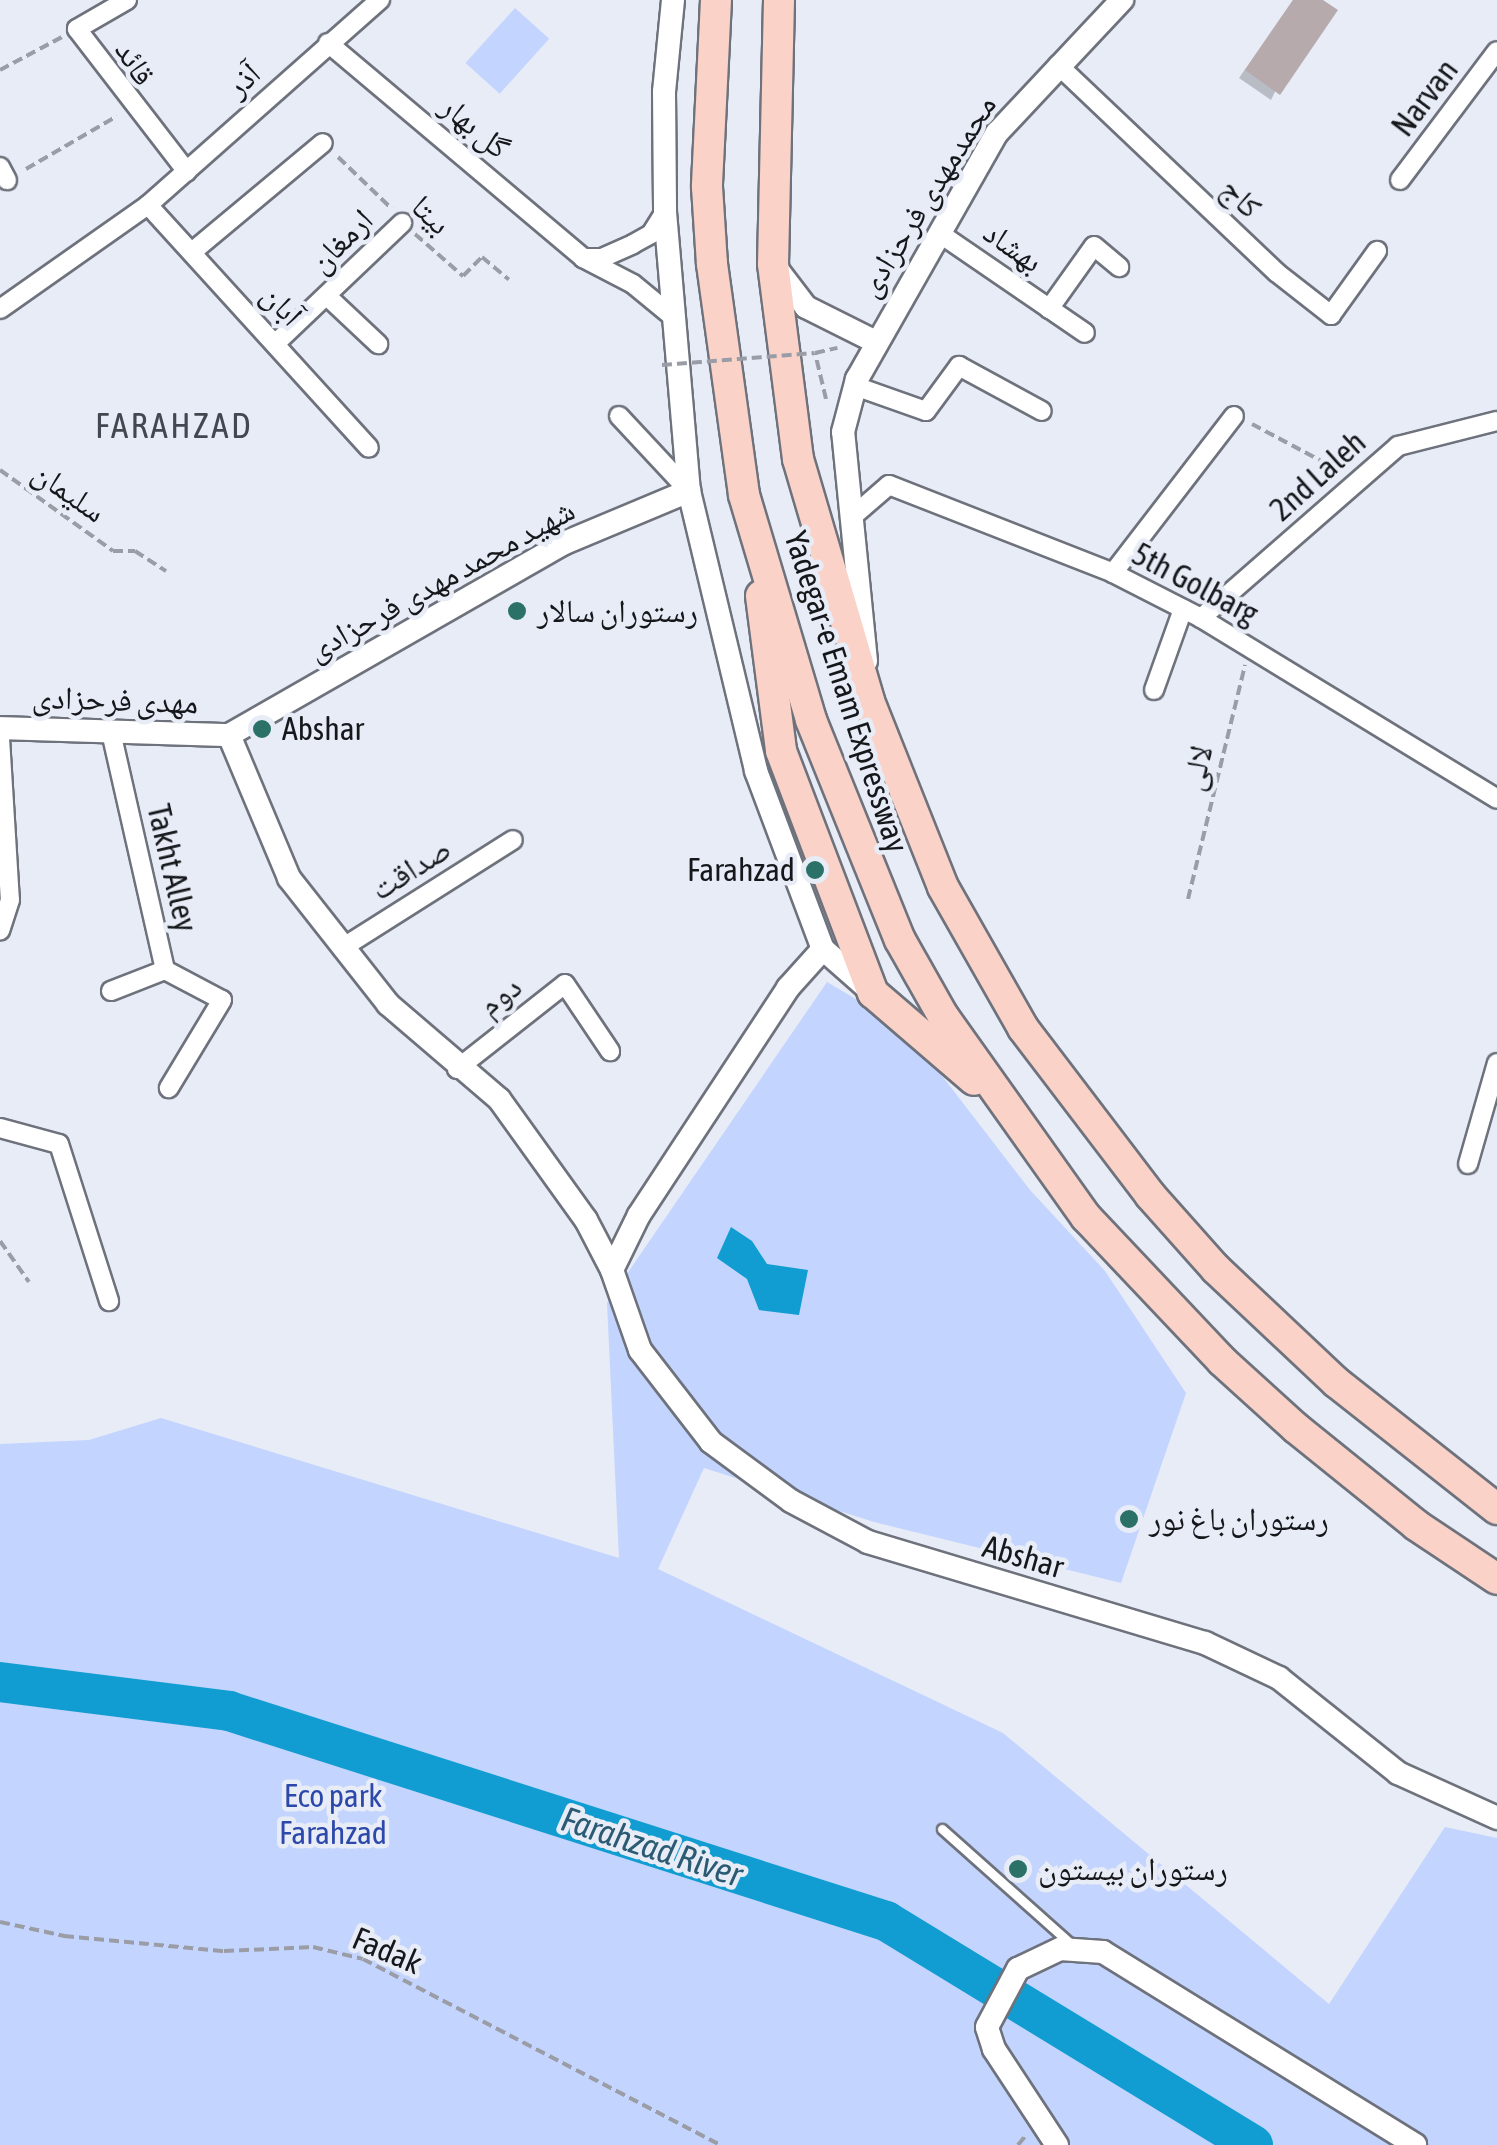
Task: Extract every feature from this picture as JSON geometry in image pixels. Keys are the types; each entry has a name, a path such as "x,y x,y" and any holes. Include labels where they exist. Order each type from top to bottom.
{"highway":[{"name":"Yadegar-e Emam Expressway","path":"716,0 707,187 715,317 755,532 811,720 866,868 942,1016 1086,1217 1222,1361 1416,1525 1497,1579"},
{"name":"Yadegar-e Emam Expressway","path":"779,0 773,264 801,474 869,701 943,887 1023,1028 1086,1118 1216,1269 1336,1382 1497,1509"},
{"path":"755,532 770,708 781,751 873,993 1011,1112"}],"street":[{"name":"قائد","path":"127,0 77,29 132,107"},
{"name":"آذر","path":"0,309 148,206 380,0"},
{"path":"672,0 664,92 666,212 688,491 756,771 823,949 873,993"},
{"name":"محمدمهدی فرحزادی","path":"869,701 843,432 855,386 874,341 942,235 997,133 1122,0"},
{"name":"گل بهار","path":"328,43 583,258 633,284 672,316"},
{"name":"Narvan","path":"1400,180 1497,51"},
{"name":"کاج","path":"1058,65 1276,272 1331,314 1377,251"},
{"path":"132,107 187,172"},
{"path":"192,252 323,143"},
{"name":"آبان","path":"148,206 277,342 369,448"},
{"path":"583,258 602,258 633,244 651,234 666,212"},
{"name":"ارمغان","path":"277,342 402,223"},
{"name":"بهشاد","path":"942,235 1085,333"},
{"name":"بهشاد","path":"1048,309 1094,246 1119,267"},
{"name":"محمدمهدی فرحزادی","path":"773,264 806,307 874,341"},
{"path":"328,297 378,344"},
{"path":"855,386 926,410 958,366 1042,411"},
{"path":"619,416 688,491"},
{"path":"1113,573 1234,416"},
{"name":"2nd Laleh","path":"1201,618 1398,446 1497,420"},
{"name":"5th Golbarg","path":"852,516 888,485 1113,573 1201,618 1497,798"},
{"name":"شهید محمد مهدی فرحزادی","path":"229,736 562,544 688,491"},
{"path":"1154,690 1183,609"},
{"name":"مهدی فرحزادی","path":"0,728 229,736"},
{"name":"Takht Alley","path":"111,732 165,970 222,1000 169,1088"},
{"name":"Abshar","path":"229,736 289,878 342,948 456,1069 499,1099 586,1220 612,1270 640,1350 678,1407 710,1442 791,1501 868,1542 1205,1643 1279,1678 1398,1773 1497,1818"},
{"path":"0,738 10,900 0,930"},
{"name":"صداقت","path":"342,948 513,840"},
{"path":"612,1270 639,1214 788,988 823,949"},
{"path":"111,992 165,970"},
{"name":"دوم","path":"456,1069 565,984 610,1051"},
{"path":"1468,1164 1493,1112 1497,1063"},
{"path":"0,1128 60,1144 109,1301"},
{"path":"1056,2145 994,2049 987,2027 996,2002 1018,1969 1060,1949 1103,1952 1190,2000 1415,2145"}],"lane":[{"path":"942,1828 1077,1950"}],"path":[{"path":"0,70 77,29"},
{"name":"قائد","path":"4,174 132,107"},
{"name":"بیتا","path":"323,143 402,223 464,276 482,258 510,280"},
{"path":"662,366 837,348"},
{"path":"814,353 826,399"},
{"path":"1234,416 1361,481"},
{"name":"سلیمان","path":"0,470 113,551 134,552 166,571"},
{"name":"لالی","path":"1188,899 1249,647"},
{"path":"0,1241 30,1282"},
{"name":"Fadak","path":"0,1922 64,1936 224,1952 313,1947 363,1959 721,2145"}],"green space":[{"path":"515,8 549,39 500,94 465,63"},
{"name":"Eco park Farahzad","path":"827,982 893,1021 936,1068 1030,1190 1105,1271 1186,1393 1121,1583 874,1522 704,1468 658,1569 1003,1733 1329,2004 1445,1827 1497,1838 1497,2145 0,2145 0,1444 89,1440 161,1418 619,1558 607,1303"}],"water":[{"path":"731,1227 752,1241 767,1264 808,1270 799,1315 759,1310 747,1279 717,1258"}],"building":[{"path":"1293,0 1323,0 1338,10 1280,95 1245,70"}],"waterway":[{"name":"Farahzad River","path":"0,1682 229,1711 886,1921 1253,2145"}],"place":[{"name":"رستوران سالار","path":"517,611"},
{"name":"Abshar","path":"262,729"},
{"name":"Farahzad","path":"815,870"},
{"name":"رستوران باغ نور","path":"1129,1519"},
{"name":"رستوران بیستون","path":"1018,1869"}],"district":[{"name":"FARAHZAD","path":"174,425"}]}
